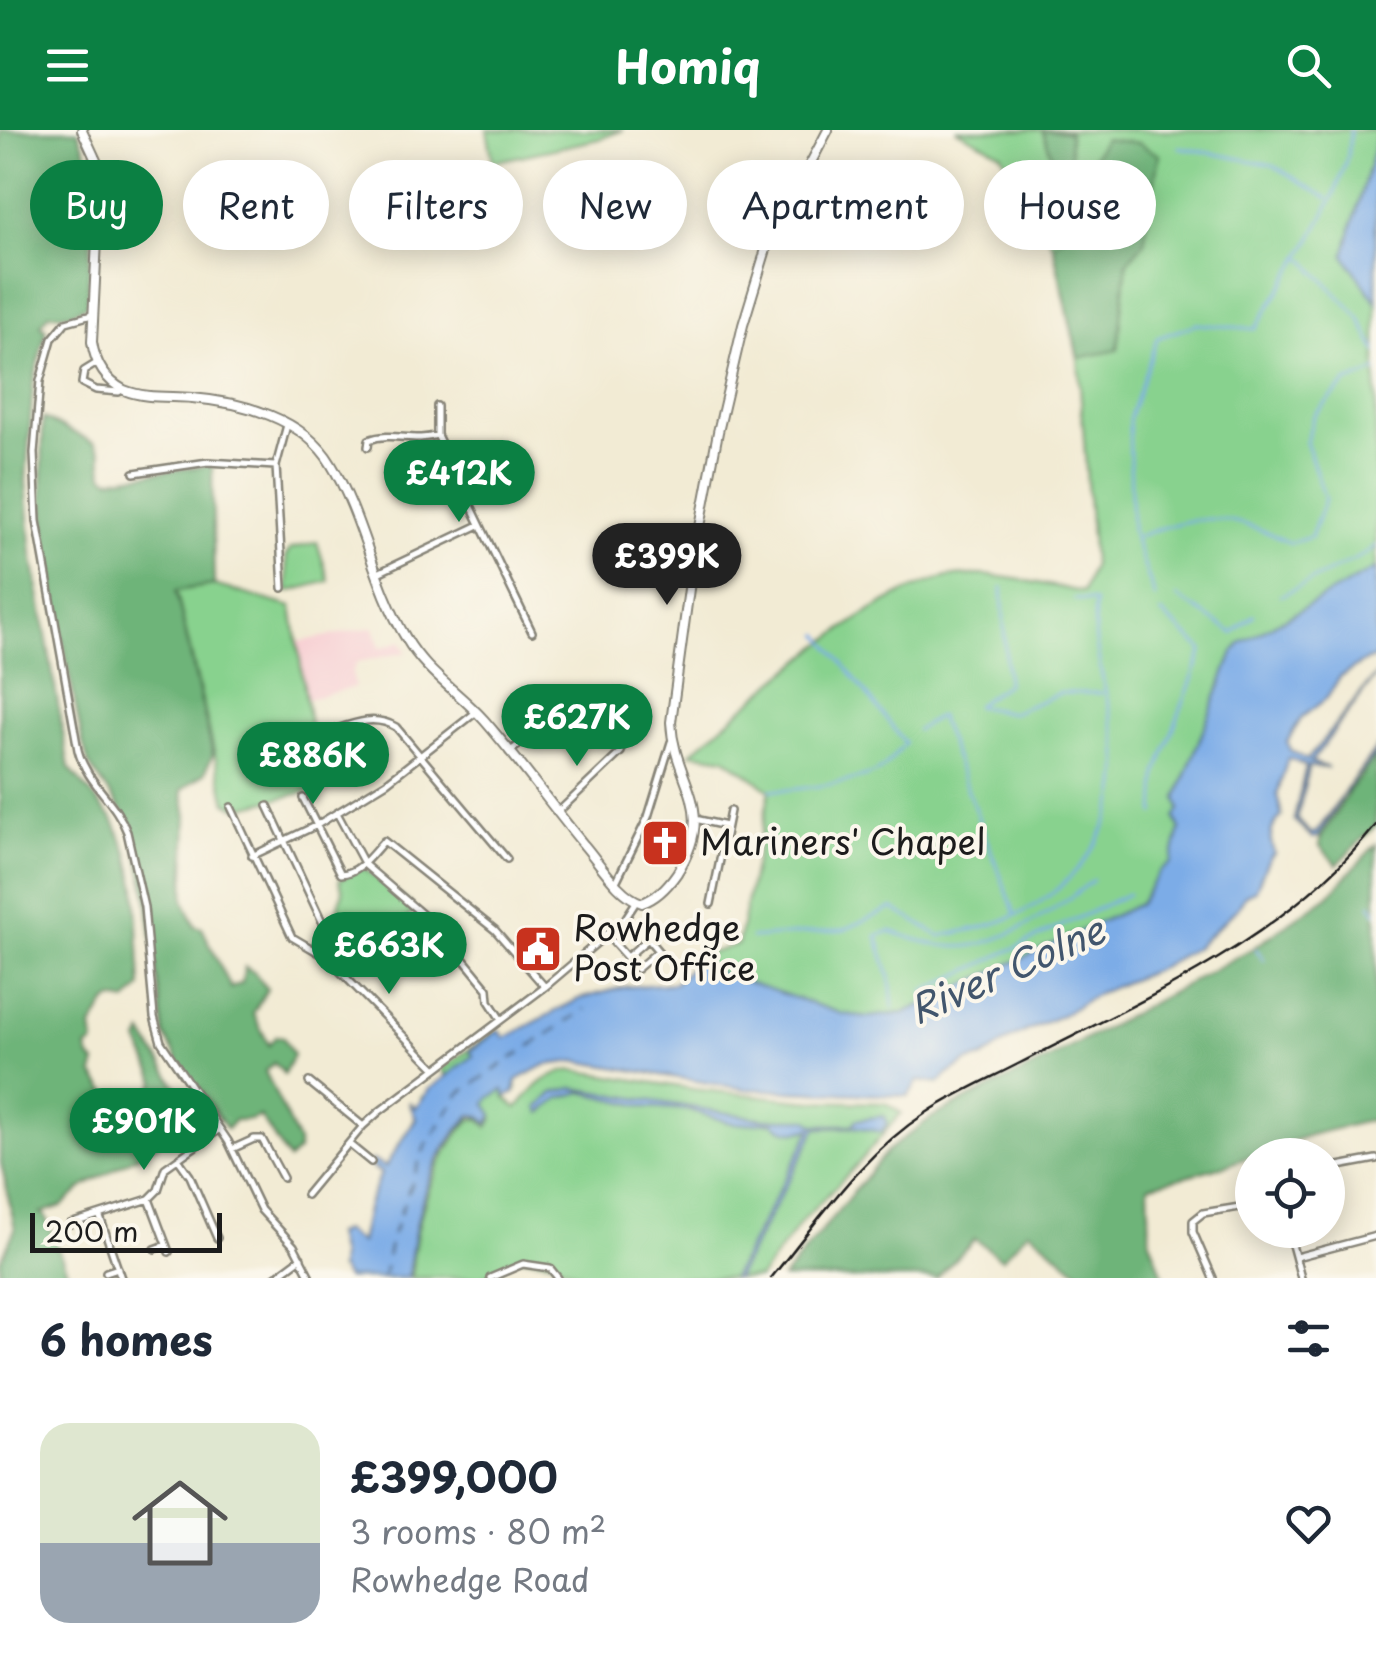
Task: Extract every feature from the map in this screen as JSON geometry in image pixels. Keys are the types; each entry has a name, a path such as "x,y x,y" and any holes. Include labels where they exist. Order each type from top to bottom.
{"street":[{"path":"82,130 100,180 92,342 104,374 122,389 137,394 226,402 287,424 314,443 333,466 376,574 414,652 444,686 476,712 636,902"},
{"path":"616,882 648,817 672,739 691,574 742,325 767,246 828,130"},
{"path":"92,315 66,322 48,350 40,381 36,433 37,522 82,764 94,787 124,822 138,873 156,1029 168,1054 232,1149 257,1203 302,1258 309,1275"},
{"path":"97,363 84,371 82,384 110,392 122,389"},
{"path":"436,406 437,436 532,632"},
{"path":"282,588 276,466 287,424"},
{"path":"367,442 381,435 437,436"},
{"path":"134,473 208,462 276,466"},
{"path":"376,574 479,525"},
{"path":"509,752 540,730 566,705 568,697 580,690"},
{"path":"252,856 317,825 388,782 476,712"},
{"path":"325,733 363,720 386,721 402,732 507,859"},
{"path":"636,902 654,898 672,880 688,852 695,819 693,793 672,739"},
{"path":"558,812 621,752"},
{"path":"304,798 341,874 348,874 364,862 384,841 495,930 545,987"},
{"path":"231,806 285,927 301,944 320,954 436,1069"},
{"path":"268,806 327,932 320,954"},
{"path":"711,904 730,811"},
{"path":"337,813 364,862 437,927 488,989 489,1001 500,1018"},
{"path":"695,819 727,826"},
{"path":"306,1195 363,1126 545,987 632,912 636,902"},
{"path":"605,934 637,968 658,951 648,939 627,956"},
{"path":"309,1082 363,1126"},
{"path":"70,1224 149,1199 158,1190 165,1168 220,1129"},
{"path":"232,1149 262,1139 283,1178"},
{"path":"350,1145 371,1162"},
{"path":"178,1159 190,1176 217,1238"},
{"path":"1345,1165 1376,1159"},
{"path":"149,1199 169,1252"},
{"path":"1212,1278 1192,1232 1194,1221 1203,1213 1235,1208"},
{"path":"100,1216 121,1278"},
{"path":"1296,1257 1376,1236"},
{"path":"155,1249 166,1245"},
{"path":"1293,1248 1301,1278"},
{"path":"274,1278 302,1258"},
{"path":"490,1278 524,1264 550,1268 558,1278"},
{"path":"106,1272 118,1268"}],"shaded area":[{"path":"374,627 380,648 401,641 407,652 357,662 352,673 355,687 304,700 297,642"}],"green space":[{"path":"0,130 78,130 89,160 30,160 30,250 91,250 87,305 69,314 49,314 41,325 46,330 33,384 26,481 32,553 69,768 114,821 128,853 136,887 141,987 127,1002 113,999 106,1004 92,1027 94,1043 87,1048 96,1063 93,1074 123,1107 148,1116 143,1104 156,1081 139,1041 143,1034 183,1097 187,1113 185,1123 166,1139 82,1188 62,1206 41,1213 70,1278 0,1278 0,1262 15,1229 0,1158"},
{"path":"487,130 623,130 599,139 493,160"},
{"path":"956,130 1376,130 1376,603 1204,862 973,1015 539,1027 380,1223 339,1268 335,1234 344,1231 360,1243 368,1205 381,1173 369,1165 385,1167 416,1118 409,1102 415,1108 423,1101 421,1098 447,1076 441,1069 494,1032 499,1030 505,1038 579,999 625,987 675,983 701,956 738,944 770,790 725,758 691,753 843,629 908,591 940,579 974,575 1083,592 1093,564 1078,358 1054,250 1156,250 1156,160 1005,160 1001,153"},
{"path":"1042,130 1069,132 1071,160 1054,160"},
{"path":"1104,139 1138,143 1159,155 1156,172 1156,160 1091,160"},
{"path":"1054,250 1137,250 1127,262 1118,350 1078,358"},
{"path":"43,418 95,443 101,452 103,474 110,479 212,465 214,585 176,591 213,754 205,773 182,790 187,816 184,900 231,988 242,983 245,967 267,989 253,1013 269,1045 276,1036 283,1037 293,1055 284,1074 274,1063 265,1071 298,1142 298,1151 288,1160 260,1116 235,1120 227,1129 180,1064 164,1034 147,896 134,836 130,822 89,765 82,740 45,528"},
{"path":"317,542 329,581 288,592 286,556 290,549"},
{"path":"214,585 292,607 317,771 310,791 239,808 226,802 176,590"},
{"path":"1344,644 1376,658 1340,677 1327,698 1302,717 1287,742 1290,750 1307,760 1376,675 1311,762 1328,768 1309,766 1297,819 1310,833 1316,833 1342,796 1318,837 1313,838 1294,820 1306,766 1288,757 1277,795 1282,816 1271,833 1274,853 1255,891 1245,895 1238,908 1195,948 1013,1037 983,1058 967,1062 938,1084 918,1081 908,1096 745,1089 571,1060 545,1065 517,1080 516,1091 505,1097 517,1108 548,1078 573,1070 694,1089 811,1101 886,1103 901,1113 803,1220 759,1278 587,1278 550,1261 526,1258 516,1259 481,1278 411,1278 416,1235 435,1173 471,1119 480,1119 488,1127 494,1117 487,1124 483,1118 472,1115 444,1150 425,1190 414,1233 408,1278 387,1278 417,1177 523,1054 731,1044 1067,985 1248,796"},
{"path":"1376,757 1376,825 1337,865 1320,846 1320,839 1351,788"},
{"path":"1376,844 1376,1119 1302,1138 1235,1138 1235,1162 1148,1186 1150,1240 1164,1278 1086,1278 1029,1230 1002,1259 975,1239 937,1278 783,1278 887,1151 932,1117 1051,1058 1253,948 1328,896"},
{"path":"362,867 412,905 413,911 383,949 337,912 343,891 339,880"}],"water":[{"path":"1376,141 1376,302 1344,255"},
{"name":"River Colne","path":"1376,568 1376,658 1340,677 1327,698 1302,717 1287,742 1290,750 1307,760 1376,675 1311,762 1328,768 1309,766 1297,819 1310,833 1316,833 1342,796 1318,837 1313,838 1294,820 1306,766 1288,758 1277,795 1282,816 1271,833 1274,853 1255,891 1245,895 1238,908 1195,948 1013,1037 983,1058 967,1062 939,1083 918,1081 908,1096 745,1089 577,1061 545,1065 517,1080 514,1094 505,1096 504,1090 489,1098 486,1104 493,1115 488,1124 481,1116 471,1115 443,1151 419,1212 408,1278 346,1278 339,1268 335,1234 344,1231 360,1243 368,1205 381,1173 369,1165 372,1160 385,1167 416,1119 409,1102 416,1108 428,1090 473,1056 470,1051 499,1030 505,1038 579,999 625,987 675,983 701,956 718,972 843,1014 869,1017 904,1013 1139,904 1160,871 1171,863 1180,829 1175,818 1180,809 1177,798 1233,653 1241,643"},
{"path":"573,1088 764,1119 807,1119 815,1125 853,1125 856,1120 884,1116 887,1124 881,1132 857,1127 817,1128 736,1278 732,1278 812,1128 792,1131 773,1122 735,1124 689,1110 647,1107 582,1092 560,1098 541,1113 538,1108 553,1093"}],"waterway":[{"path":"1155,597 1132,531 1129,420 1157,338 1197,324 1255,329 1329,205 1348,153 1350,130"},
{"path":"1179,147 1273,165 1327,198"},
{"path":"1301,256 1359,317 1376,351"},
{"path":"1134,538 1177,523 1213,519 1248,525 1290,543 1311,537 1325,499 1306,442 1314,415 1346,383 1376,371"},
{"path":"1280,596 1366,554 1376,545"},
{"path":"1002,587 1007,684 975,706 1012,713 1060,693 1102,693"},
{"path":"1177,597 1233,633 1254,615"},
{"path":"751,938 844,930 892,908 940,936 992,924 1025,910 1071,876 1104,829 1118,774 1117,745 1096,638 1095,602 1074,599"},
{"path":"1155,814 1157,773 1203,650 1161,613"},
{"path":"770,790 828,785 874,773 905,743 820,634"},
{"path":"917,730 939,716 1015,913"},
{"name":"River Colne","path":"893,1008 890,977 877,936 890,931 943,946 976,945 1038,919 1093,880"},
{"name":"River Colne","path":"923,992 1128,894"},
{"path":"1371,904 1376,912"},
{"path":"1256,949 1264,960"}],"ferry route":[{"path":"383,1278 391,1238 424,1149 460,1093 586,1009"}],"railway":[{"path":"771,1278 861,1168 903,1129 949,1099 1164,989 1257,933 1340,865 1376,825"}],"place":[{"name":"Mariners' Chapel","path":"665,843"},
{"name":"Rowhedge Post Office","path":"538,949"}]}
